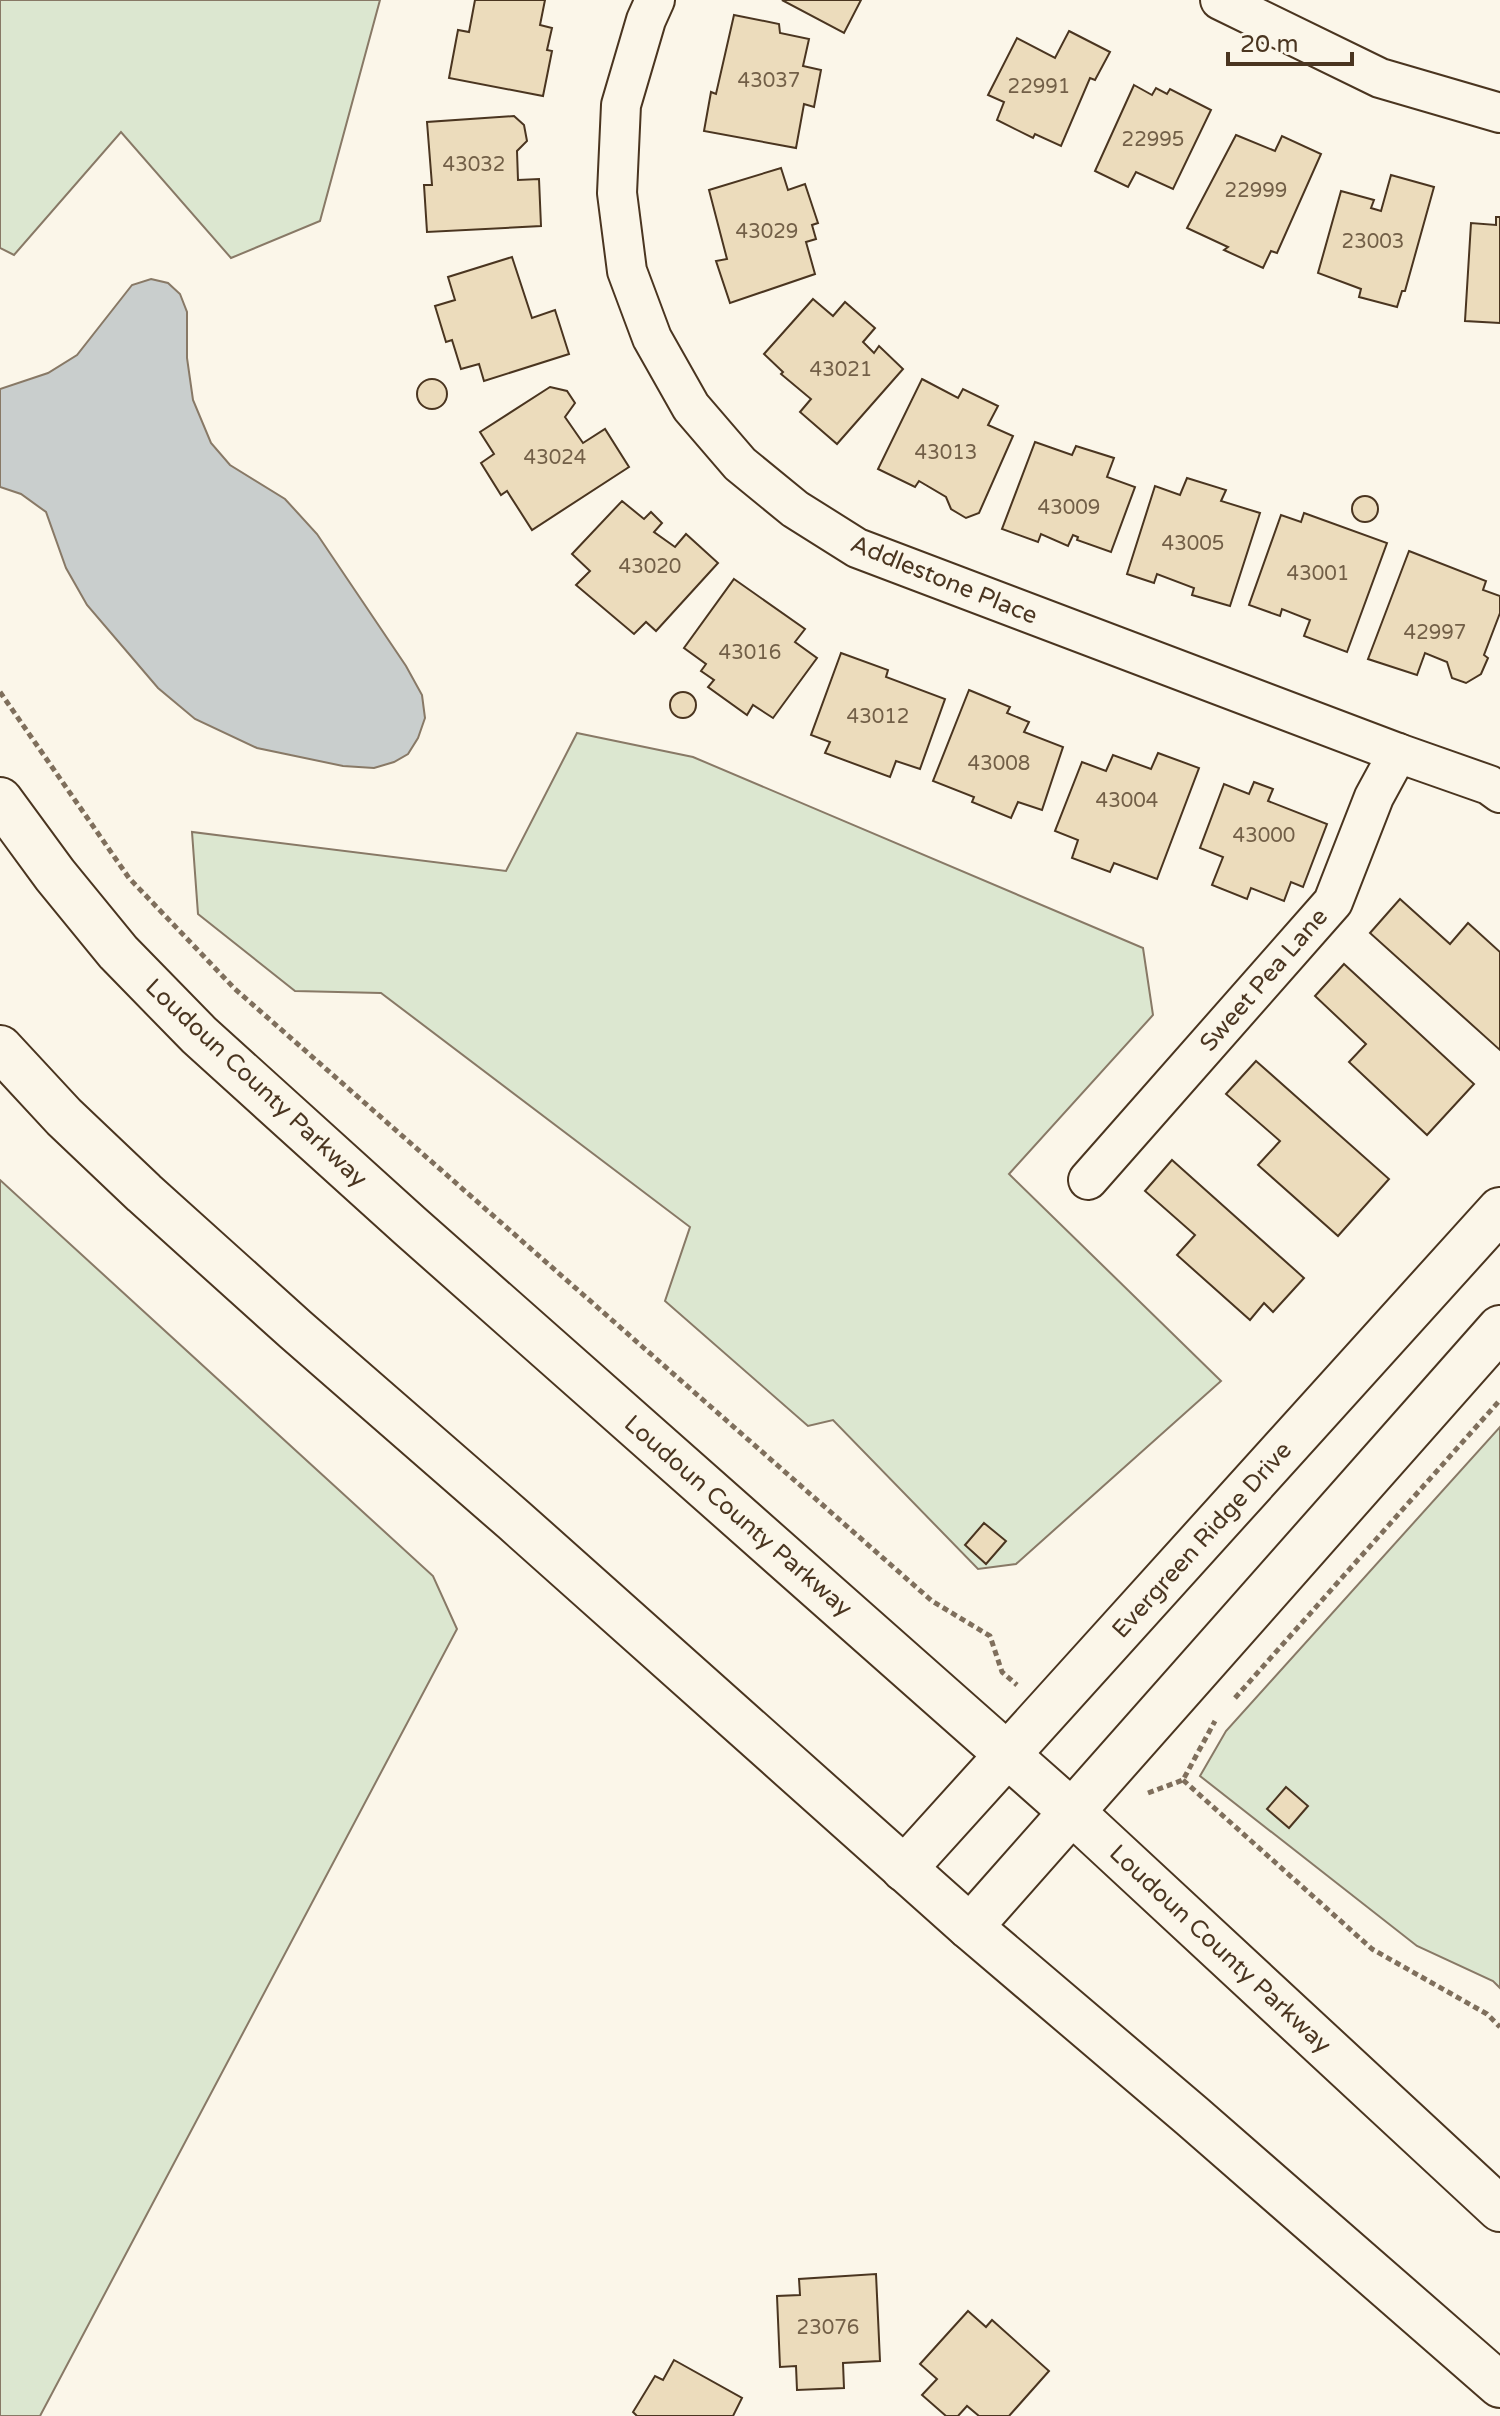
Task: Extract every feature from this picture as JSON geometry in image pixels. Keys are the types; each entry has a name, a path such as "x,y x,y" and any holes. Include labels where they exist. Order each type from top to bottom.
{"main road":[{"name":"Loudoun County Parkway","path":"0,800 55,875 118,952 199,1035 410,1226 1008,1754 1500,2209"},
{"path":"0,1048 64,1117 144,1193 904,1869 1500,2385"},
{"name":"Evergreen Ridge Drive","path":"904,1869 1500,1210"},
{"path":"970,1927 1500,1328"}],"street":[{"name":"Addlestone Place","path":"655,0 646,20 621,105 617,193 627,271 652,338 691,407 740,464 795,509 857,548 1398,753 1496,780"},
{"path":"1220,0 1380,78 1500,113"},
{"name":"Sweet Pea Lane","path":"1088,1180 1333,902 1374,797 1398,753"}],"path":[{"path":"0,692 129,878 235,989 932,1601 990,1636 1002,1672 1047,1711"},
{"path":"1232,1702 1500,1400"},
{"path":"1113,1766 1149,1794 1183,1780 1211,1725 1221,1714"},
{"path":"1183,1780 1372,1949 1487,2014 1500,2027"}],"green space":[{"path":"0,0 380,0 320,221 231,258 121,132 14,255 0,248"},
{"path":"577,733 693,757 1143,948 1153,1015 1009,1174 1221,1381 1016,1564 978,1569 833,1420 808,1426 665,1301 690,1227 381,993 295,991 198,914 192,832 506,871"},
{"path":"0,1180 433,1576 457,1629 40,2416 0,2416"},
{"path":"1500,1427 1500,1988 1493,1981 1417,1946 1200,1776 1226,1731"}],"shaded area":[{"path":"151,279 168,283 180,294 187,312 187,358 193,400 211,443 230,465 285,499 317,534 406,666 422,695 425,718 418,738 408,754 394,762 374,768 343,766 257,748 195,719 158,688 87,605 66,568 46,512 21,494 0,487 0,389 48,373 77,355 132,285"}],"building":[{"path":"475,0 545,0 540,25 552,28 547,50 552,51 543,96 449,78 458,30 469,32"},
{"path":"782,0 861,0 844,33"},
{"path":"734,15 779,24 780,33 809,39 803,66 821,70 814,107 804,104 796,148 704,131 711,92 716,94"},
{"path":"1069,31 1110,52 1095,80 1090,78 1061,146 1035,134 1033,138 997,120 1004,102 988,95 1017,38 1055,58"},
{"path":"1134,85 1152,95 1156,88 1167,94 1170,89 1211,110 1173,189 1136,172 1128,187 1095,171"},
{"path":"514,116 524,125 527,141 517,151 518,180 539,179 541,226 427,232 424,185 432,185 427,122"},
{"path":"1236,135 1275,151 1282,136 1321,154 1277,253 1271,251 1263,268 1187,228"},
{"path":"781,168 788,190 805,184 818,223 812,225 816,239 806,242 815,274 730,303 716,261 727,259 709,190"},
{"path":"1391,175 1434,187 1405,291 1402,291 1397,307 1359,297 1361,289 1318,273 1341,191 1374,200 1371,208 1381,211"},
{"path":"1496,217 1500,217 1500,323 1465,321 1471,223 1496,225"},
{"path":"512,257 532,318 555,310 569,354 484,381 479,364 461,369 452,340 446,342 435,306 455,300 448,277"},
{"path":"813,299 833,316 845,302 875,328 863,342 874,353 879,346 903,369 837,444 800,412 811,399 781,374 783,372 764,354"},
{"path":"432,379 438,380 446,388 446,400 438,408 432,409 426,408 418,400 417,394 418,388 426,380"},
{"path":"922,379 958,398 963,389 998,406 988,425 1013,436 979,513 966,518 951,509 946,497 919,481 915,487 878,469"},
{"path":"550,387 567,391 575,403 565,417 583,443 605,429 629,467 532,530 507,491 501,495 481,463 494,454 480,432"},
{"path":"1035,442 1072,455 1076,446 1114,458 1107,477 1135,487 1111,552 1077,540 1078,537 1073,535 1068,546 1041,534 1038,542 1002,529"},
{"path":"1187,478 1226,490 1221,501 1260,513 1230,606 1192,595 1194,588 1157,574 1154,583 1127,574 1155,486 1180,495"},
{"path":"1365,496 1374,500 1378,509 1374,518 1365,522 1356,518 1352,509 1356,500"},
{"path":"622,501 644,519 651,512 662,523 654,532 675,547 686,534 718,563 656,631 646,622 634,634 576,585 590,571 572,554"},
{"path":"1304,513 1387,543 1347,652 1304,636 1310,620 1282,609 1280,616 1249,605 1281,515 1301,522"},
{"path":"1409,551 1486,581 1483,590 1500,596 1500,613 1484,655 1488,658 1481,674 1466,683 1452,678 1447,662 1425,653 1417,675 1368,659"},
{"path":"734,579 805,629 795,642 817,658 773,718 753,705 747,715 708,687 714,680 701,671 706,664 684,648"},
{"path":"841,653 888,670 886,677 945,699 920,769 896,761 890,777 825,753 830,742 811,735"},
{"path":"969,690 1010,707 1007,713 1029,722 1024,732 1063,747 1042,810 1018,802 1011,818 972,802 974,797 933,781"},
{"path":"683,692 693,695 696,705 693,715 683,718 673,715 670,705 673,695"},
{"path":"1158,753 1199,768 1157,879 1114,863 1110,872 1072,858 1078,840 1055,831 1082,762 1106,771 1113,755 1151,769"},
{"path":"1254,782 1273,789 1268,801 1327,824 1303,887 1291,882 1284,901 1251,888 1247,899 1212,885 1223,857 1200,848 1224,784 1249,794"},
{"path":"1400,899 1450,944 1468,923 1500,952 1500,1050 1370,933"},
{"path":"1344,964 1474,1084 1427,1135 1349,1062 1366,1044 1315,996"},
{"path":"1256,1061 1389,1179 1338,1236 1258,1165 1280,1141 1226,1094"},
{"path":"1172,1160 1304,1278 1273,1312 1264,1303 1250,1320 1177,1255 1195,1235 1145,1191"},
{"path":"984,1523 1006,1541 986,1564 965,1545"},
{"path":"1286,1787 1308,1806 1289,1828 1267,1809"},
{"path":"876,2274 880,2361 843,2363 844,2388 797,2390 796,2366 780,2367 777,2296 800,2295 799,2279"},
{"path":"968,2311 986,2327 992,2320 1049,2371 1009,2416 979,2416 967,2406 958,2416 946,2416 922,2395 937,2379 920,2364"},
{"path":"674,2360 742,2398 733,2416 637,2416 633,2412 655,2376 663,2380"}]}
